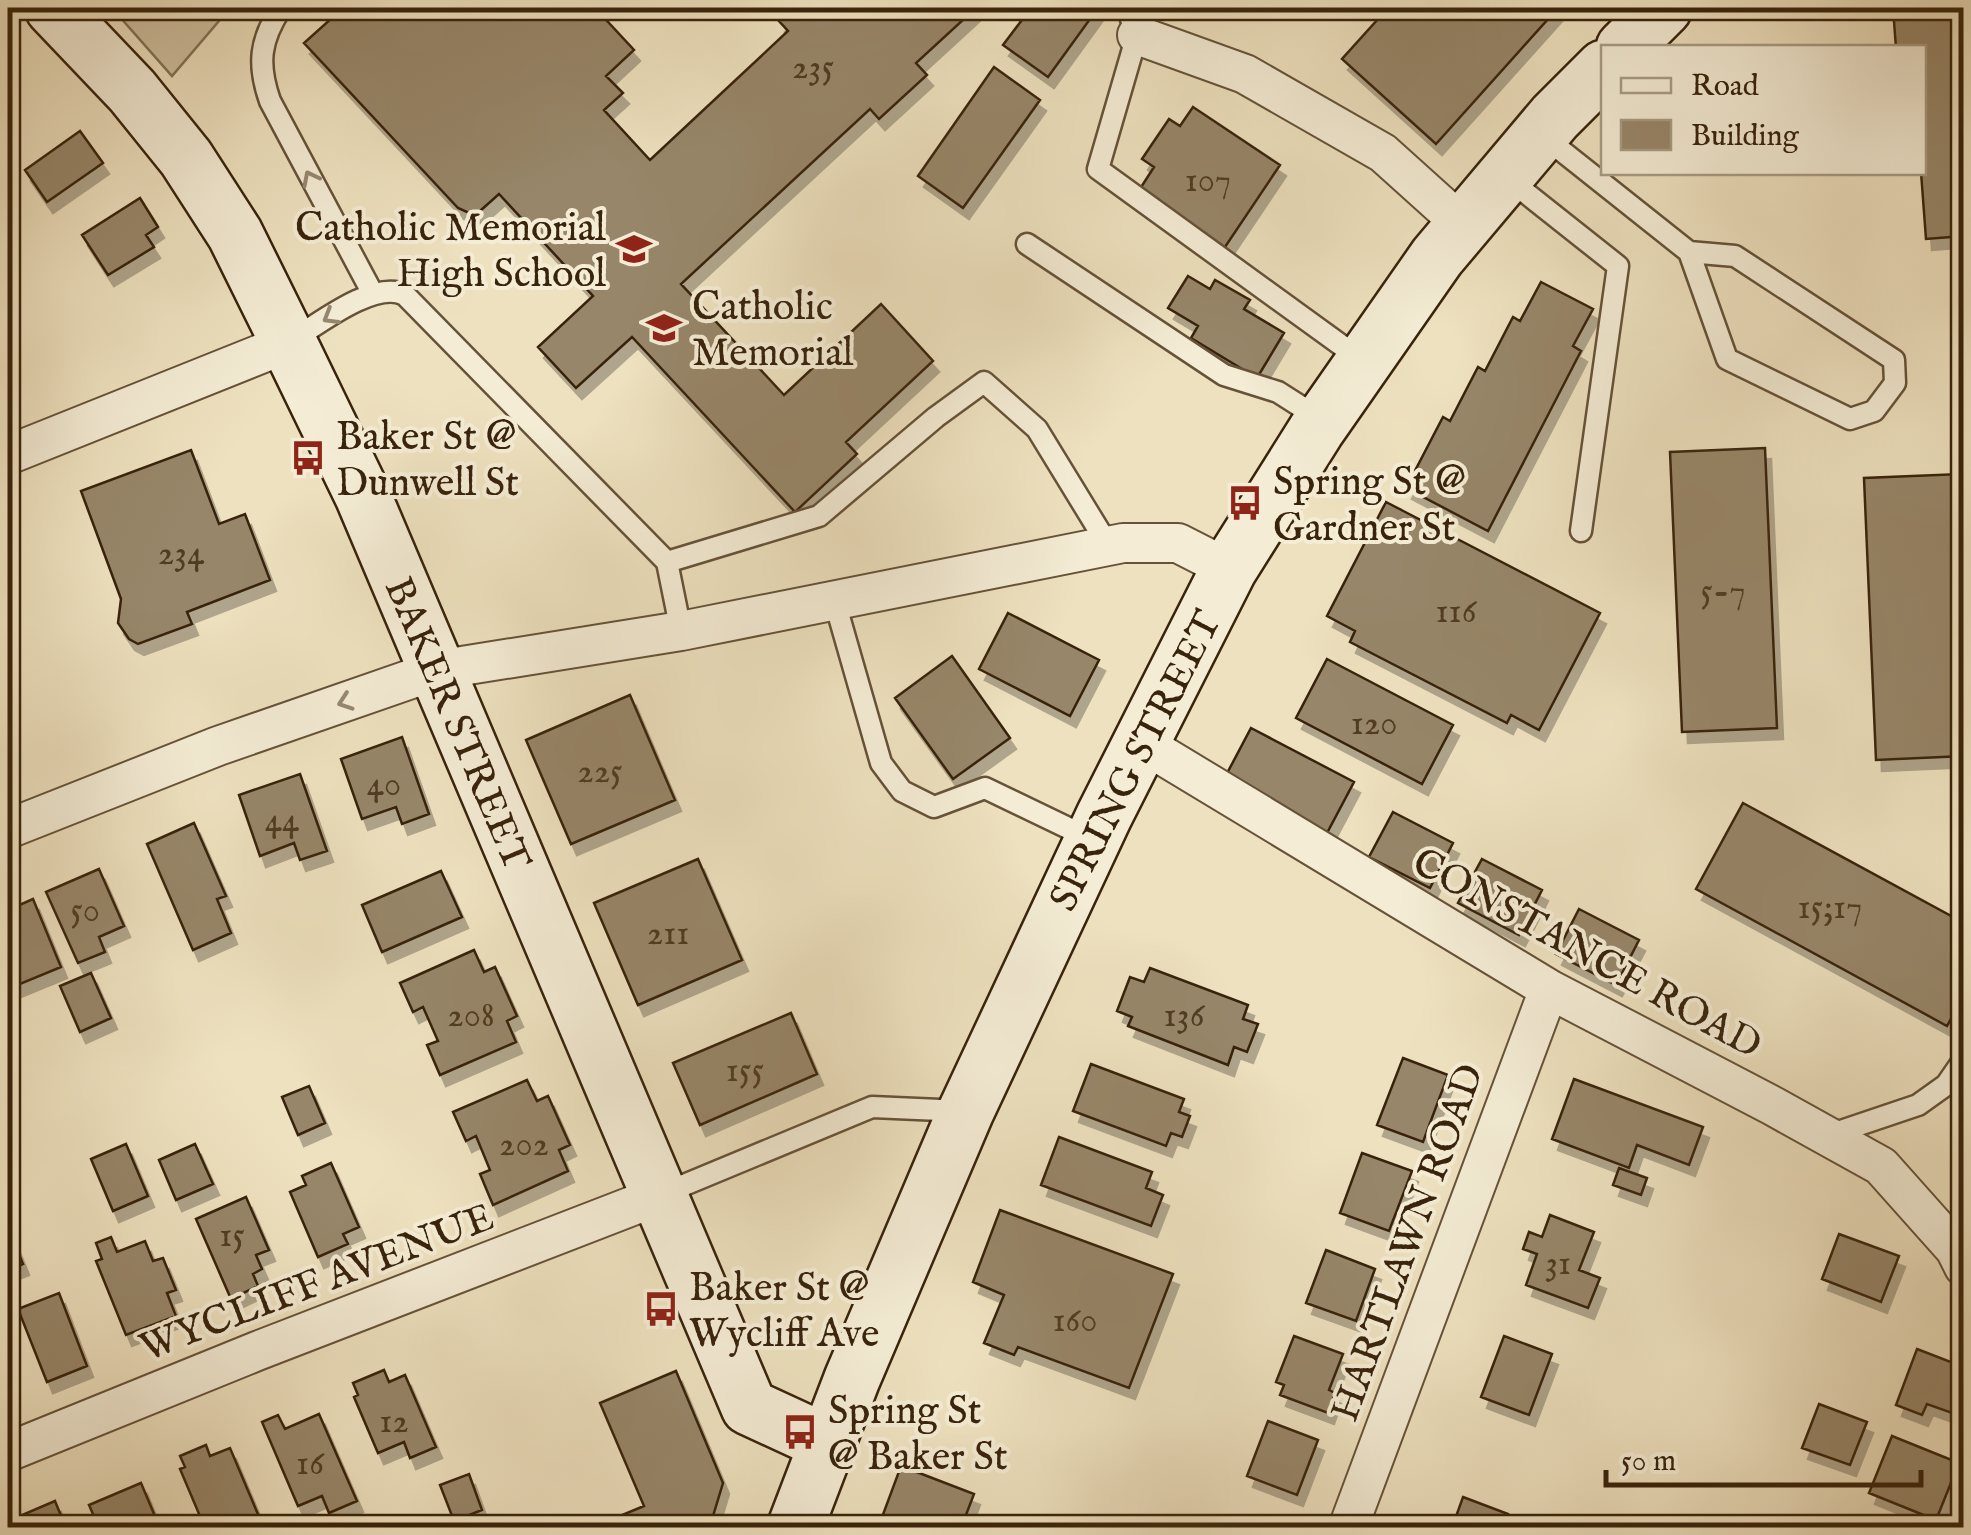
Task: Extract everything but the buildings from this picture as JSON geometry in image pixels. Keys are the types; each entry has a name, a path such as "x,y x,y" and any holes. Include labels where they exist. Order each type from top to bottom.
{"main road":[{"name":"BAKER STREET","path":"52,8 132,91 186,158 235,234 363,496 749,1408 827,1443"},
{"path":"1627,45 1664,8"},
{"name":"SPRING STREET","path":"795,1528 966,1111 1092,840 1229,569 1324,421 1437,257 1601,71"}],"street":[{"path":"1132,21 1244,74 1383,153 1464,226"},
{"path":"8,455 288,342"},
{"path":"8,829 218,746 437,670 680,631 1108,546 1178,542 1229,569"},
{"name":"CONSTANCE ROAD","path":"1142,743 1549,989 1881,1166 1955,1249 1964,1268"},
{"name":"HARTLAWN ROAD","path":"1348,1528 1549,989"},
{"name":"WYCLIFF AVENUE","path":"8,1452 658,1196"}],"lane":[{"path":"281,8 261,48 262,77 270,101 374,294"},
{"path":"1132,21 1098,169 1364,362"},
{"path":"1541,135 1688,252 1727,359 1850,419 1874,412 1895,382 1894,360 1735,256 1688,252"},
{"path":"1505,176 1618,266 1581,531"},
{"path":"1027,244 1224,375 1278,392 1324,421"},
{"path":"288,342 374,294 390,290 405,295 667,562 680,631"},
{"path":"667,562 819,516 936,416 984,382 1037,429 1108,546"},
{"path":"834,599 881,763 902,791 934,808 985,788 1092,840"},
{"path":"1827,1136 1918,1105 1946,1086 1964,1058"},
{"path":"658,1196 872,1106 966,1111"}],"shaded area":[{"path":"112,8 230,8 172,76"}],"place":[{"name":"Catholic Memorial High School","path":"634,249"},
{"name":"Catholic Memorial","path":"664,328"},
{"name":"Baker St @ Dunwell St","path":"308,458"},
{"name":"Spring St @ Gardner St","path":"1245,503"},
{"name":"Baker St @ Wycliff Ave","path":"661,1309"},
{"name":"Spring St @ Baker St","path":"800,1432"}]}
